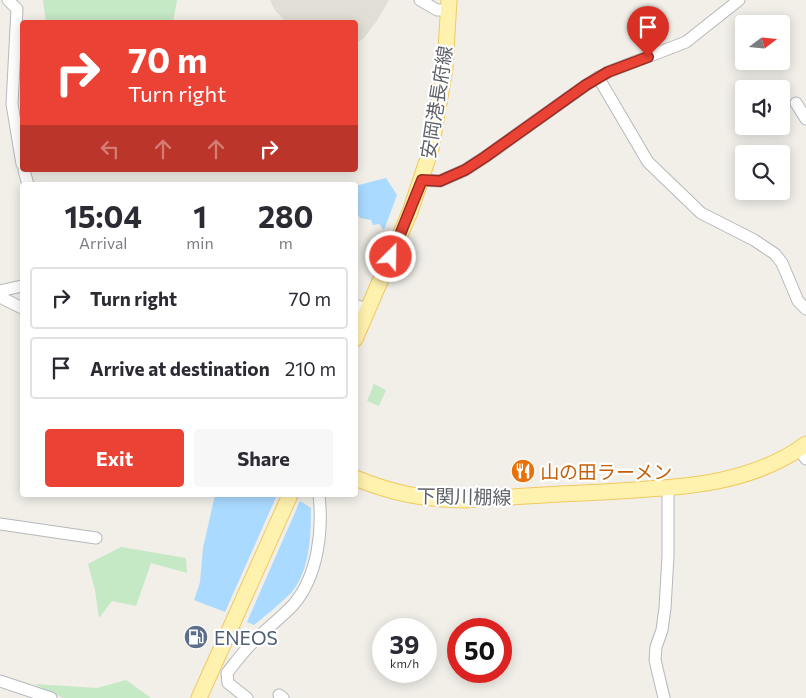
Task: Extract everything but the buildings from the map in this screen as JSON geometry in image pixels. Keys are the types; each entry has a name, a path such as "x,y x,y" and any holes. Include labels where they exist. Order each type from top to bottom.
{"main road":[{"name":"安岡港長府線","path":"358,324 361,308 410,212 431,149 440,106 445,68 449,5"},
{"name":"下関川棚線","path":"358,479 408,496 465,500 668,488 705,484 741,476 804,451"},
{"path":"199,698 289,497"}],"street":[{"path":"8,0 17,9 12,104 20,152"},
{"path":"420,0 438,10 449,5"},
{"path":"422,180 440,181 465,170 598,77 686,42 739,0"},
{"path":"598,77 648,162 701,213 754,240 775,254 782,263 798,301 806,309"},
{"path":"796,103 806,119"},
{"path":"0,291 20,286"},
{"path":"0,298 20,307"},
{"path":"664,698 655,660 665,608 668,556 668,488"},
{"path":"247,698 228,683 228,673 251,644 294,604 306,585 315,562 319,533 319,497"},
{"path":"0,524 96,538"},
{"path":"230,631 248,639 251,644"},
{"path":"0,681 51,698"}],"shaded area":[{"path":"270,0 389,0 376,22 364,38 358,42 358,20 284,20 274,9"}],"green space":[{"path":"43,0 177,0 173,20 46,20"},
{"path":"374,384 386,390 379,406 367,401"},
{"path":"121,547 186,558 187,573 151,563 136,606 112,601 99,618 95,590 88,564"},
{"path":"126,680 151,698 63,698 34,684 97,688"}],"water":[{"path":"386,178 397,195 384,230 379,224 373,225 371,220 360,218 358,215 358,185"},
{"path":"215,497 276,497 225,612 194,600 200,582 203,548"},
{"path":"300,501 311,508 310,542 302,575 290,594 254,625 247,622"}],"place":[{"name":"山の田ラーメン","path":"523,471"},
{"name":"ENEOS","path":"196,637"}],"route":[{"path":"391,257 422,180 440,181 465,170 586,85 608,72 648,57"}]}
